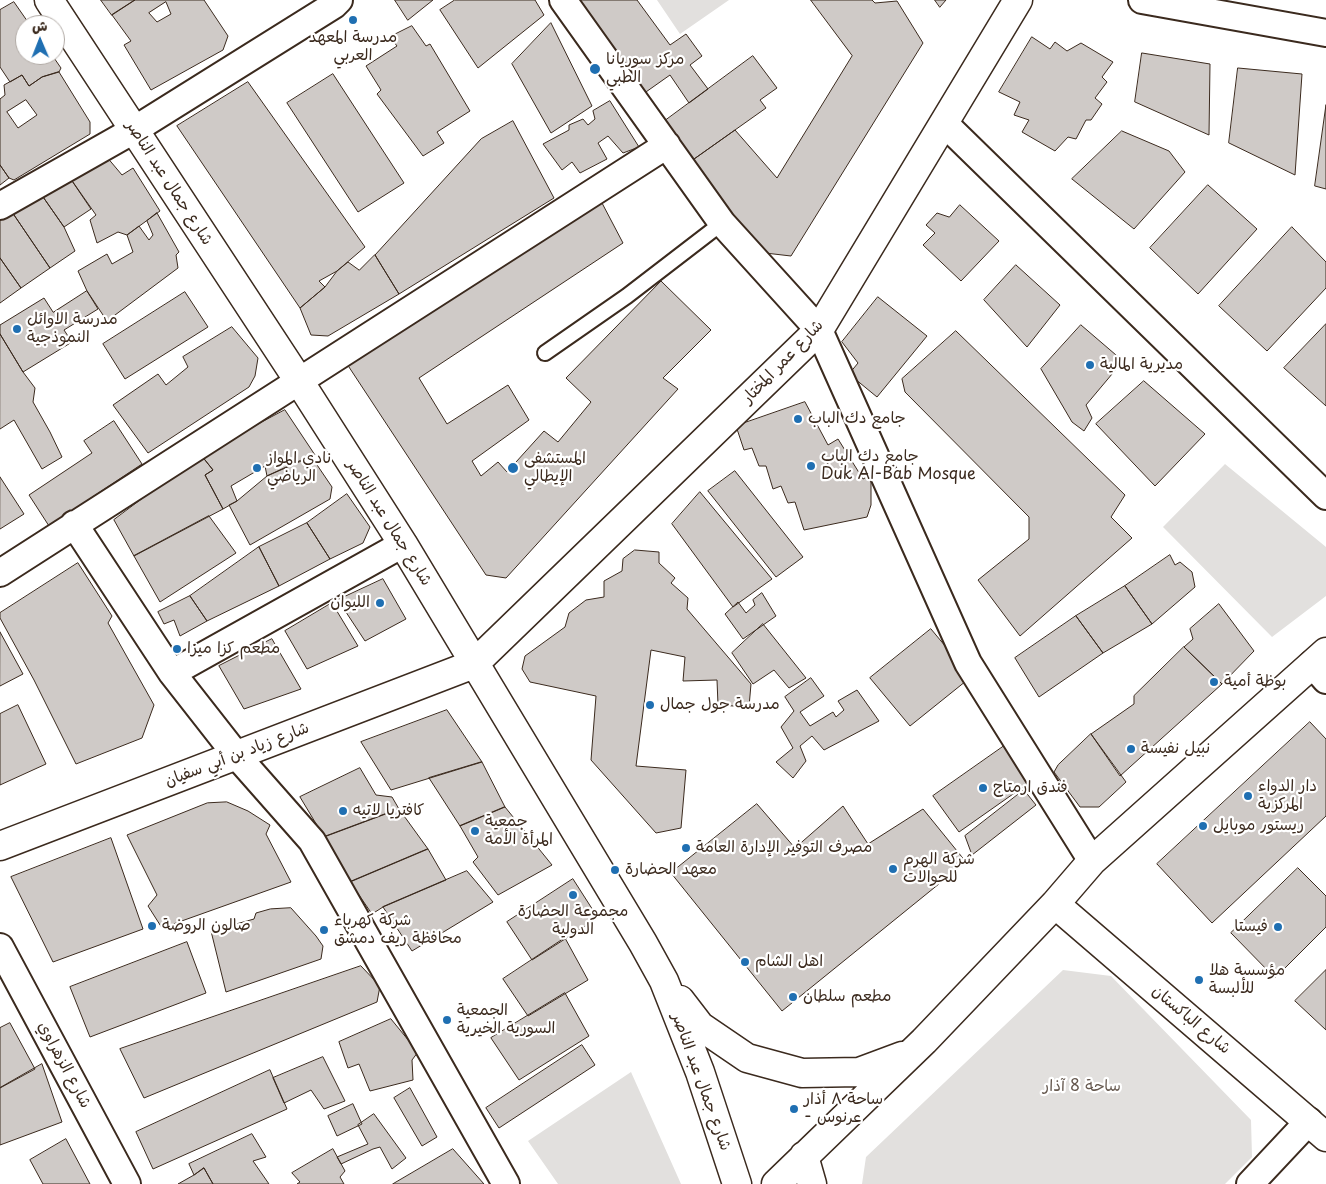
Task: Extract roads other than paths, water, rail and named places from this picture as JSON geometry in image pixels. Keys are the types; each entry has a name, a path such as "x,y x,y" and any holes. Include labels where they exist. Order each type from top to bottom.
{"street":[{"name":"شارع جمال عبد الناصر","path":"48,0 299,381 403,544 664,981 700,1026 747,1058 802,1073 859,1072 913,1052"},
{"path":"0,206 134,130 334,5 338,0"},
{"path":"563,0 722,223 819,330 968,663 1092,861"},
{"name":"شارع عمر المختار","path":"474,664 819,330 1018,0"},
{"path":"1142,0 1326,33"},
{"path":"944,123 1326,496"},
{"path":"0,573 667,145"},
{"path":"74,524 172,673 237,756 312,841 506,1184"},
{"path":"172,673 403,544"},
{"name":"شارع زياد بن أبي سفيان","path":"0,846 474,664"},
{"path":"776,1184 913,1052 1056,904 1092,861 1321,665"},
{"name":"شارع الباكستان","path":"1056,904 1318,1129"},
{"name":"شارع الزهراوي","path":"0,947 127,1184"},
{"name":"شارع جمال عبد الناصر","path":"664,981 700,1072 737,1184"},
{"path":"1250,1184 1318,1129"},
{"path":"804,1156 812,1184"}],"lane":[{"path":"545,353 627,296 722,223"}],"place":[{"name":"مدرسة المعهد العربي","path":"353,20"},
{"name":"مركز سوريانا الطبي","path":"595,69"},
{"name":"مدرسة الاوائل النموذجية","path":"17,329"},
{"name":"مديرية المالية","path":"1090,365"},
{"name":"جامع دك الباب","path":"798,419"},
{"name":"جامع دك الباب Duk Al-Bab Mosque","path":"811,466"},
{"name":"نادي المواز الرياضي","path":"257,468"},
{"name":"المستشفى الإيطالي","path":"513,468"},
{"name":"الليوان","path":"380,603"},
{"name":"مطعم كزا ميزا","path":"177,649"},
{"name":"بوظة أمية","path":"1214,682"},
{"name":"مدرسة جول جمال","path":"650,705"},
{"name":"نبيل نفيسة","path":"1131,749"},
{"name":"فندق ارمتاج","path":"983,788"},
{"name":"دار الدواء المركزية","path":"1248,796"},
{"name":"كافتريا لاتيه","path":"343,811"},
{"name":"ريستور موبايل","path":"1203,826"},
{"name":"جمعية المرأة الأمة","path":"475,831"},
{"name":"مصرف التوفير الإدارة العامة","path":"686,848"},
{"name":"شركة الهرم للحوالات","path":"893,869"},
{"name":"معهد الحضارة","path":"615,870"},
{"name":"مجموعة الحضارة الدولية","path":"573,895"},
{"name":"صالون الروضة","path":"152,926"},
{"name":"فيستا","path":"1278,927"},
{"name":"شركة كهرباء محافظة ريف دمشق","path":"324,930"},
{"name":"اهل الشام","path":"745,962"},
{"name":"مؤسسة هلا للألبسة","path":"1199,980"},
{"name":"مطعم سلطان","path":"793,997"},
{"name":"الجمعية السورية الخيرية","path":"447,1020"},
{"name":"ساحة ٨ أذار - عرنوس","path":"794,1109"}],"park label":[{"name":"ساحة 8 آذار","path":"1082,1087"}]}
